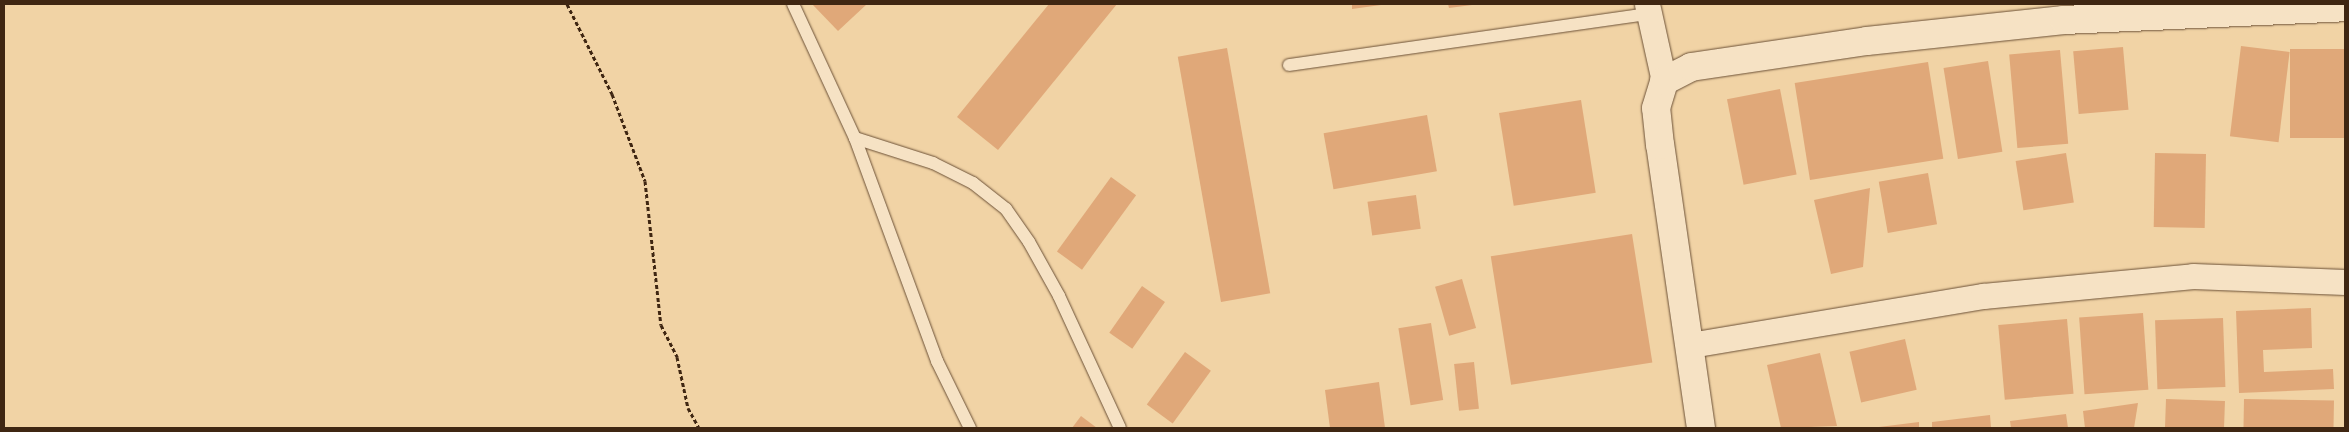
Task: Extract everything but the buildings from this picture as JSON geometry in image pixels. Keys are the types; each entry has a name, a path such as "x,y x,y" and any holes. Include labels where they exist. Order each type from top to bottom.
{"street":[{"path":"1664,81 1691,67 1877,40 2064,20 2345,7"},
{"path":"1648,9 1664,81 1656,108 1702,428"},
{"path":"1690,345 1993,295 2193,276 2345,282"}],"lane":[{"path":"793,4 855,138 937,361 970,428"},
{"path":"1289,65 1648,9"},
{"path":"855,138 932,162 973,183 1006,209 1029,242 1059,296 1120,428"}],"path":[{"path":"567,4 612,94 645,181 661,324 677,357 688,408 699,428"}]}
